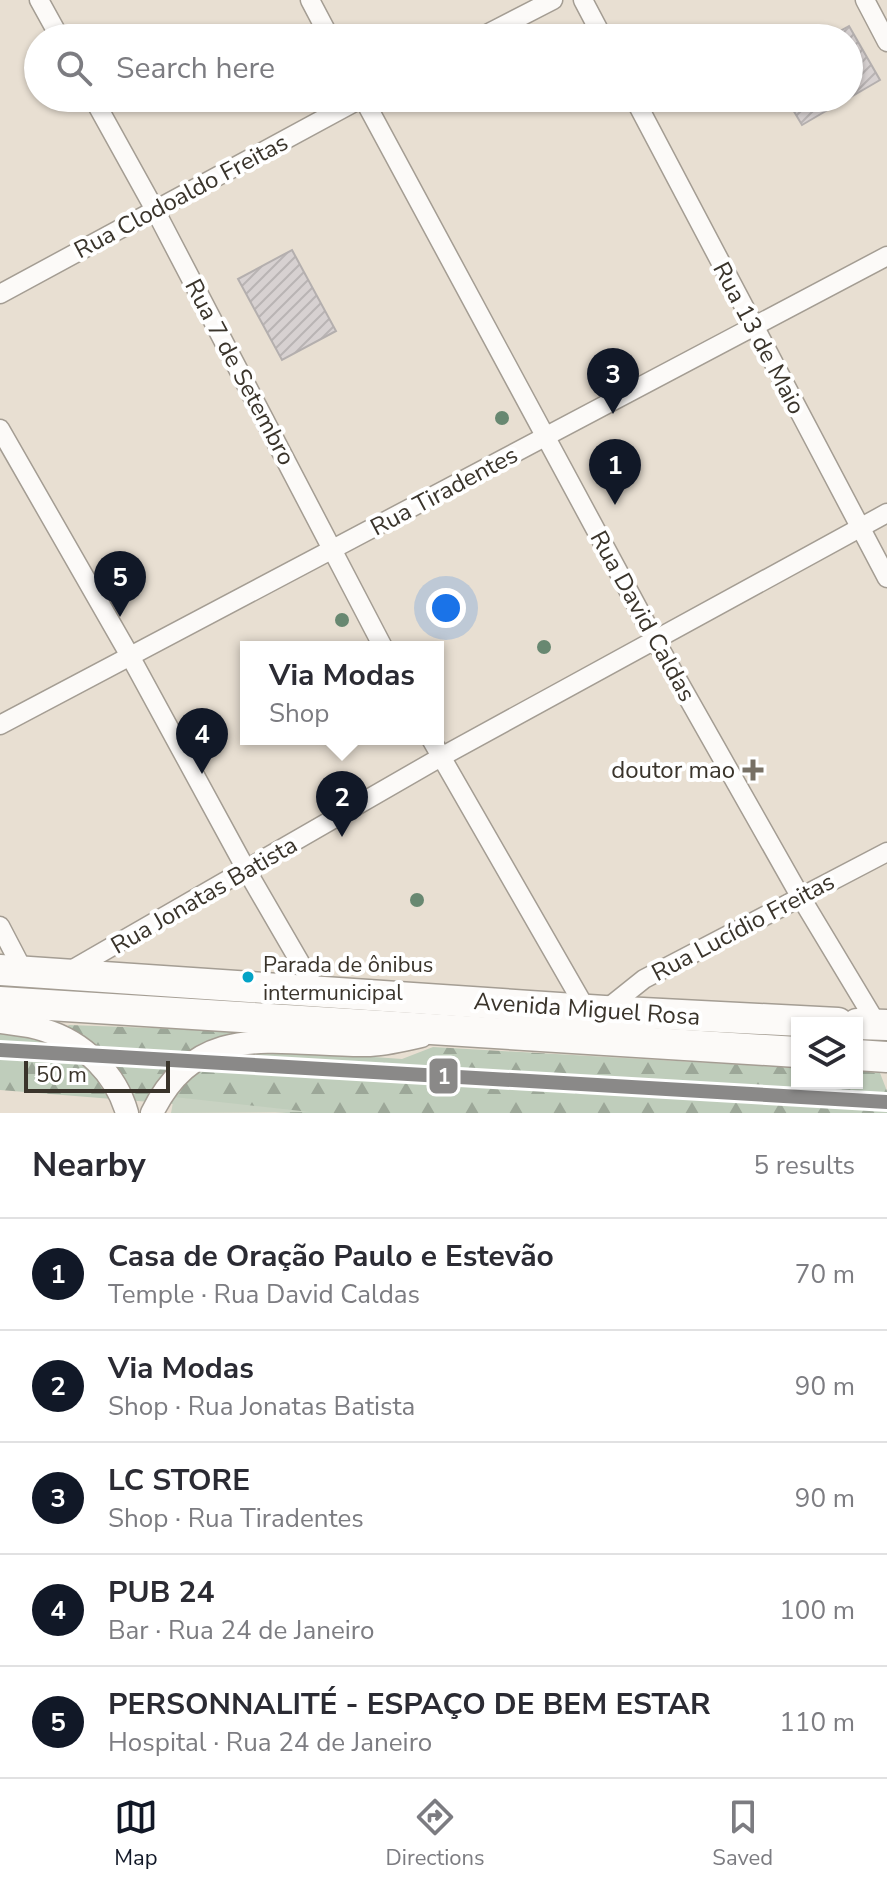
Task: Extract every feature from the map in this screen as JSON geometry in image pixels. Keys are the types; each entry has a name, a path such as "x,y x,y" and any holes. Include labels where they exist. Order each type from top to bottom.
{"main road":[{"name":"Avenida Miguel Rosa","path":"12,971 791,1021"},
{"name":"Avenida Miguel Rosa","path":"0,1002 791,1052"},
{"path":"696,1048 697,1016"},
{"path":"863,1055 887,1057"}],"street":[{"path":"39,0 52,24"},
{"path":"310,0 323,24"},
{"path":"506,24 553,0"},
{"path":"583,0 596,24"},
{"path":"865,0 887,42"},
{"name":"Rua 7 de Setembro","path":"101,112 380,641"},
{"name":"Rua Clodoaldo Freitas","path":"0,294 337,112"},
{"name":"Rua David Caldas","path":"370,112 654,638 877,1029"},
{"name":"Rua 13 de Maio","path":"641,112 887,578"},
{"name":"Rua Tiradentes","path":"0,725 887,256"},
{"path":"0,429 316,990"},
{"name":"Rua Jonatas Batista","path":"66,973 441,757 887,513"},
{"path":"434,745 595,1010"},
{"name":"Rua Lucídio Freitas","path":"595,1010 644,979 887,852"},
{"path":"0,926 12,971"},
{"path":"0,1022 43,1029 84,1050 103,1067 119,1090 127,1113"},
{"path":"152,1113 182,1071 197,1060 230,1045 261,1041 370,1045 446,1032"}],"green space":[{"path":"69,1025 237,1031 251,1048 402,1059 433,1047 791,1068 791,1089 863,1089 863,1072 880,1073 887,1091 887,1113 287,1113 0,1090 0,1030 47,1039"},
{"path":"174,1097 310,1112 171,1113"}],"building":[{"path":"863,50 880,80 863,90"},
{"path":"794,112 824,112 802,125"},
{"path":"292,250 336,331 282,360 238,279"}],"transit line":[{"name":"1","path":"0,1050 887,1102"}],"place":[{"name":"LC STORE","path":"613,414"},
{"name":"Casa de Oração Paulo e Estevão","path":"615,505"},
{"name":"PERSONNALITÉ - ESPAÇO DE BEM ESTAR","path":"120,617"},
{"name":"doutor mao","path":"753,770"},
{"name":"PUB 24","path":"202,774"},
{"name":"Via Modas","path":"342,837"},
{"name":"Parada de ônibus intermunicipal","path":"248,977"}]}
